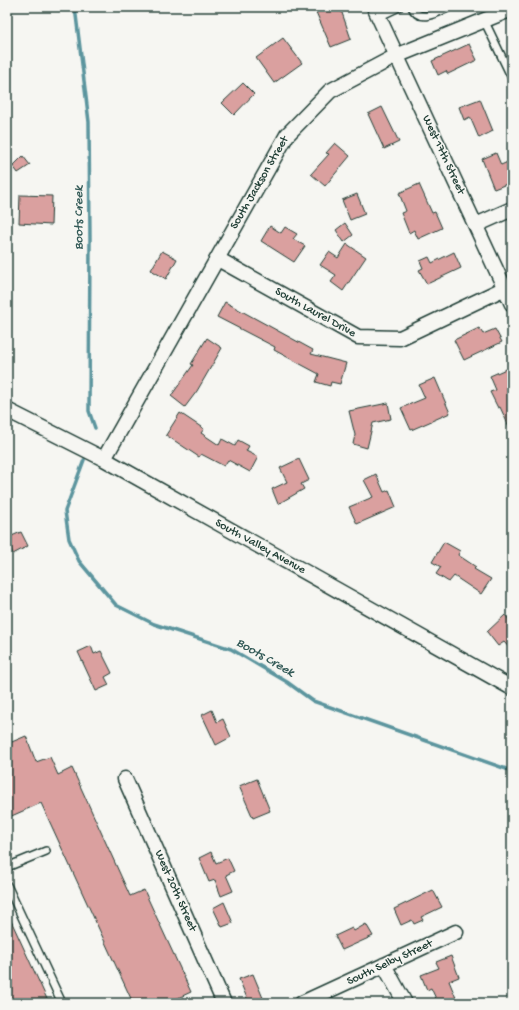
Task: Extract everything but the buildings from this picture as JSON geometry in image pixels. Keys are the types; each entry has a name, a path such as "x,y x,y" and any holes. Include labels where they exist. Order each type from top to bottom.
{"street":[{"name":"South Jackson Street","path":"104,459 287,135 330,90 396,56 512,9"},
{"name":"West 17th Street","path":"376,12 512,304"},
{"path":"476,225 512,209"},
{"name":"South Laurel Drive","path":"218,259 358,337 400,338 505,288"},
{"name":"South Valley Avenue","path":"7,410 104,459 512,688"},
{"name":"West 20th Street","path":"125,779 224,1003"},
{"name":"South Selby Street","path":"302,1003 456,932"},
{"path":"384,966 405,1003"}],"lane":[{"path":"376,12 399,7"},
{"path":"412,7 415,13 421,16 430,15 450,7"},
{"path":"484,20 512,78"},
{"path":"7,867 46,851"},
{"path":"7,885 62,1003"}],"waterway":[{"name":"Boots Creek","path":"75,7 89,122 89,411 95,428"},
{"name":"Boots Creek","path":"84,460 65,511 69,539 79,561 116,605 154,624 231,649 287,682 313,701 512,771"}]}
